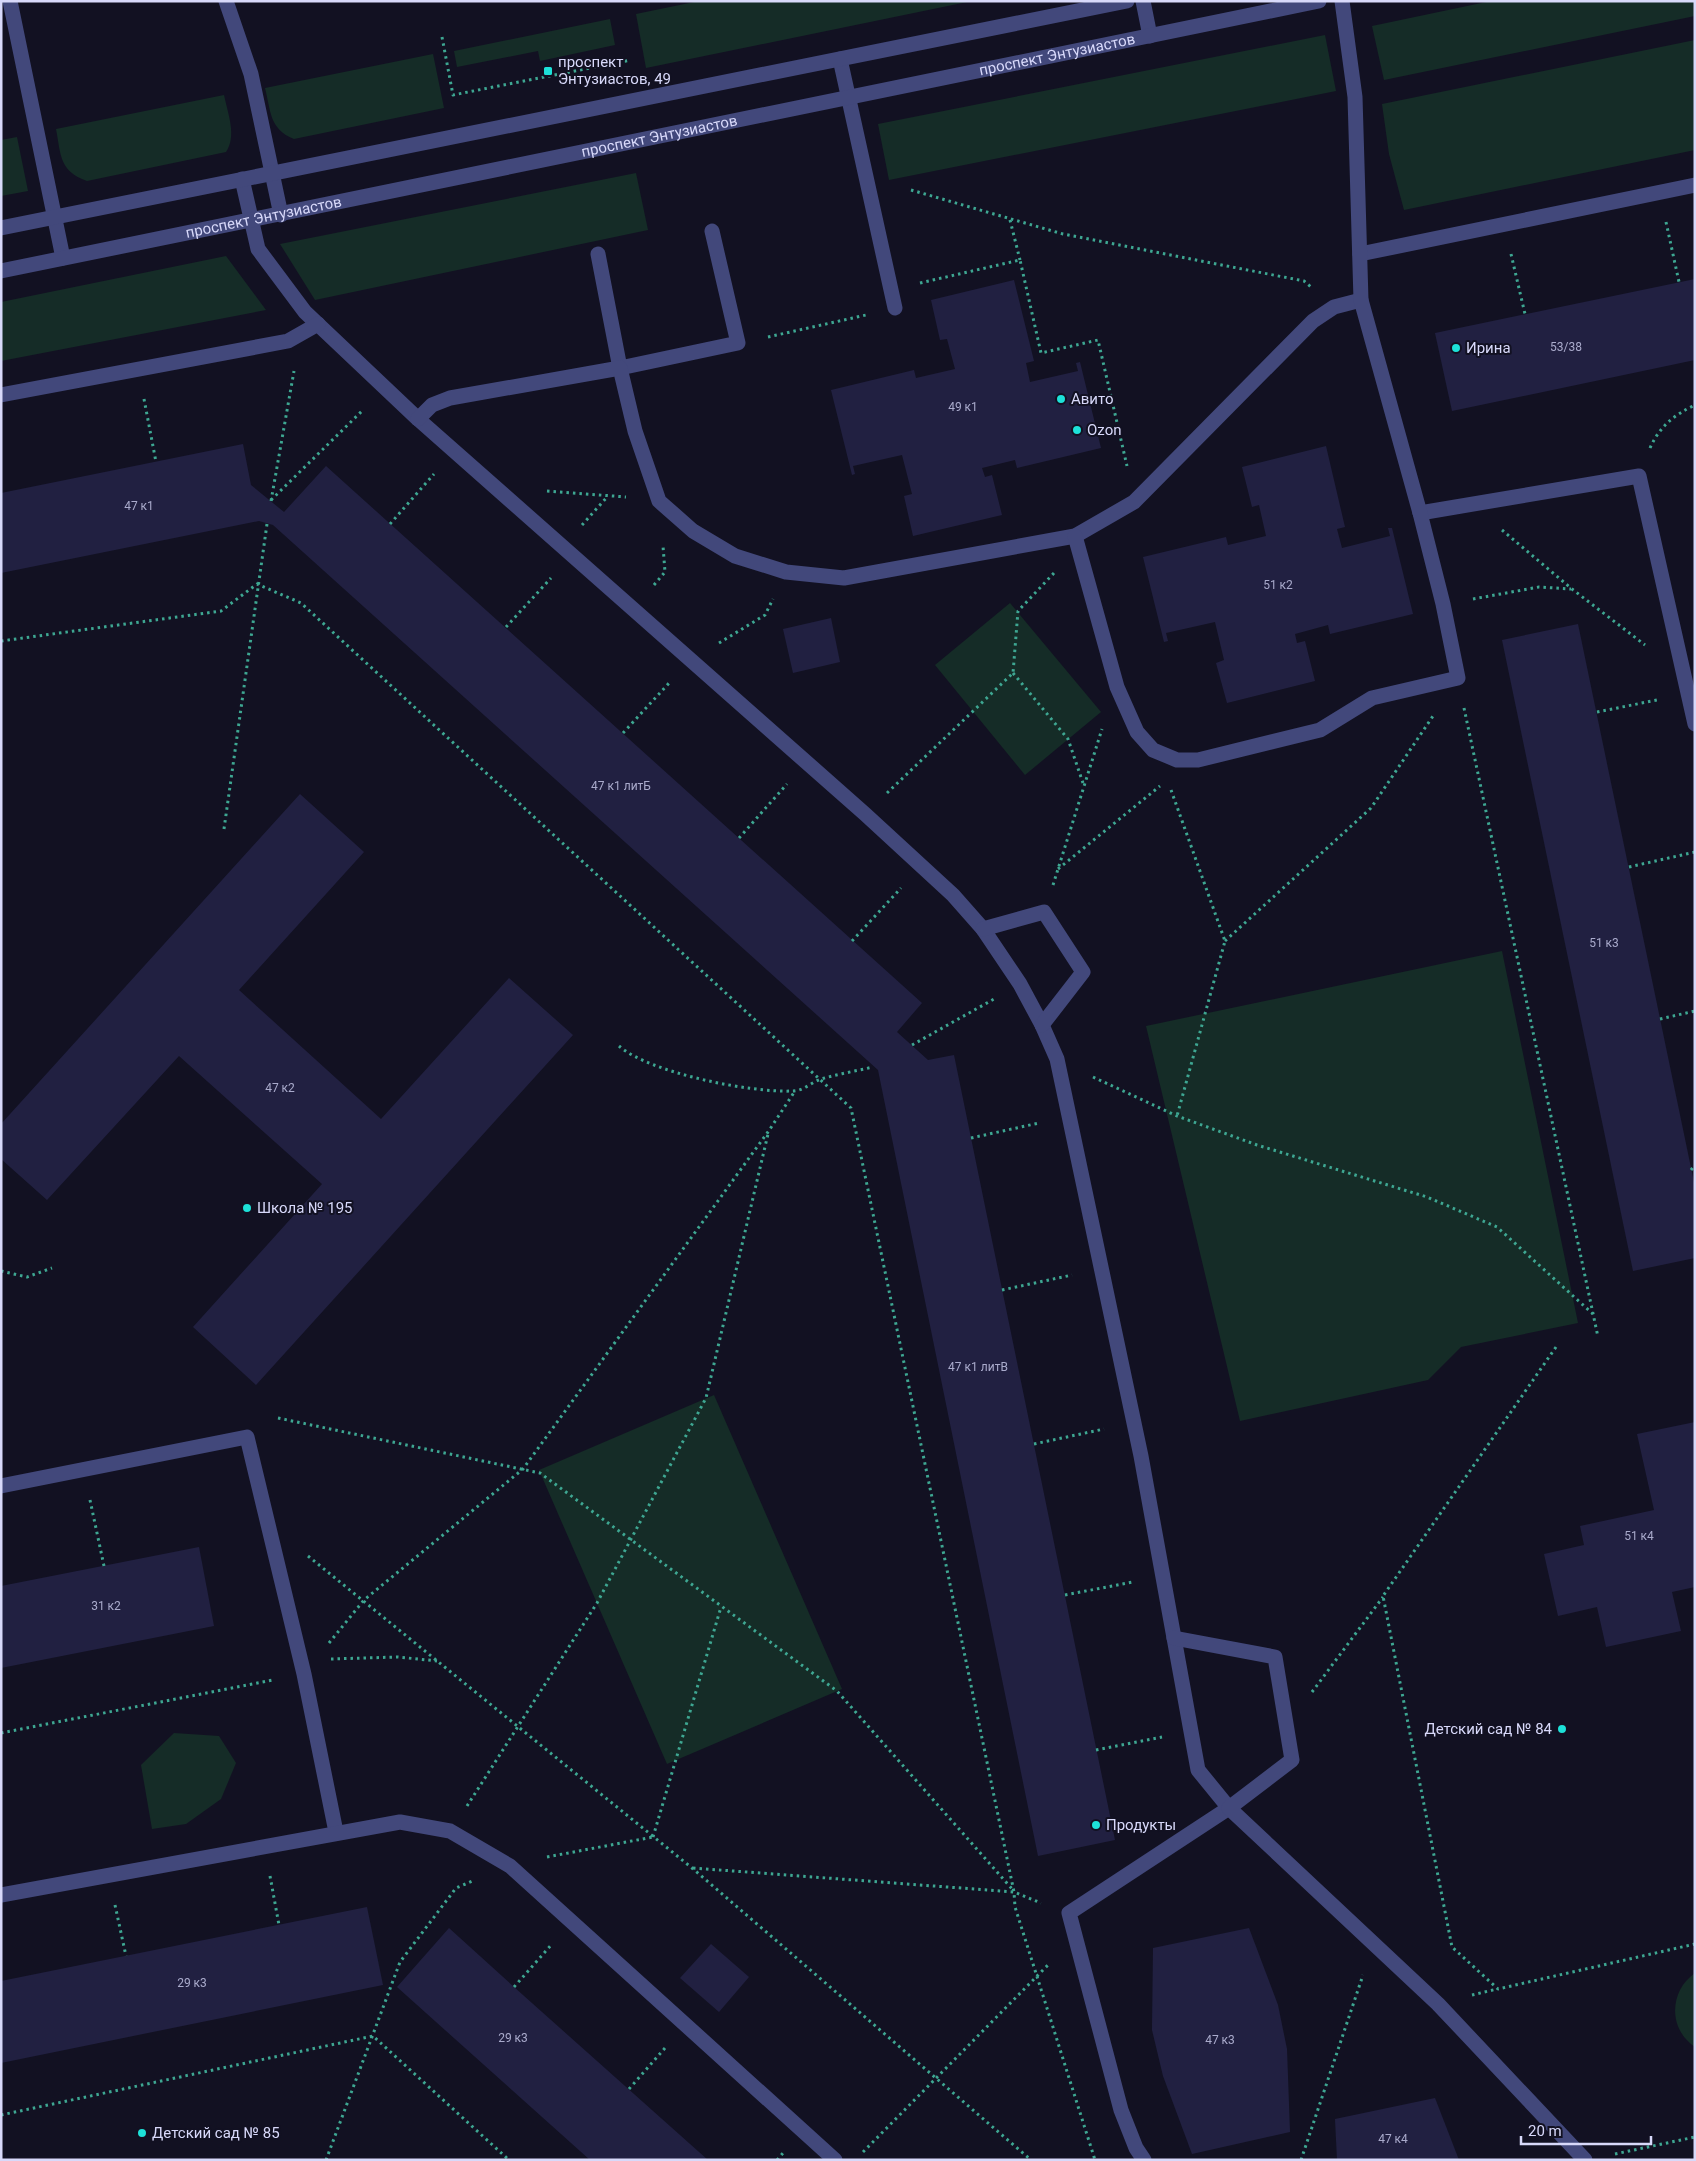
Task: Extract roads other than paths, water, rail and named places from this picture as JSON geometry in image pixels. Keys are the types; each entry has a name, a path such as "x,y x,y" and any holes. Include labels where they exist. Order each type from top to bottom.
{"street":[{"path":"10,1 64,258"},
{"path":"226,1 251,74 281,215"},
{"path":"1,228 1127,1"},
{"path":"1143,1 1150,36"},
{"name":"проспект Энтузиастов","path":"1,271 1319,1"},
{"path":"1077,542 1117,687 1137,732 1153,750 1177,760 1198,760 1320,730 1372,698 1458,678 1443,604 1420,514 1361,300 1355,97 1342,1"},
{"path":"840,59 895,308"},
{"path":"242,179 258,249 305,312 418,419 865,814 953,895 983,929 1020,984 1042,1025 1057,1059 1134,1423 1198,1770 1229,1808 1438,2004 1585,2160"},
{"path":"1360,254 1695,185"},
{"path":"418,419 432,405 450,398 620,368 738,343 712,231"},
{"path":"598,254 620,368 635,430 659,500 693,531 735,556 786,572 844,578 1077,542 1134,502 1312,321 1334,307 1361,300"},
{"path":"1,395 288,341 318,324"},
{"path":"1420,514 1639,476 1695,724"},
{"path":"983,929 1044,912 1083,972 1042,1025"},
{"path":"1,1486 247,1437 304,1674 336,1832"},
{"path":"1144,2160 1136,2148 1121,2110 1077,1937 1069,1913 1229,1808 1292,1760 1276,1657 1174,1638"},
{"path":"1,1895 336,1832 400,1822 450,1831 510,1866 834,2160"}],"place":[{"name":"проспект Энтузиастов, 49","path":"548,71"},
{"name":"Ирина","path":"1456,348"},
{"name":"Авито","path":"1061,399"},
{"name":"Ozon","path":"1077,430"},
{"name":"Школа № 195","path":"247,1208"},
{"name":"Детский сад № 84","path":"1562,1729"},
{"name":"Продукты","path":"1096,1825"},
{"name":"Детский сад № 85","path":"142,2133"}]}
